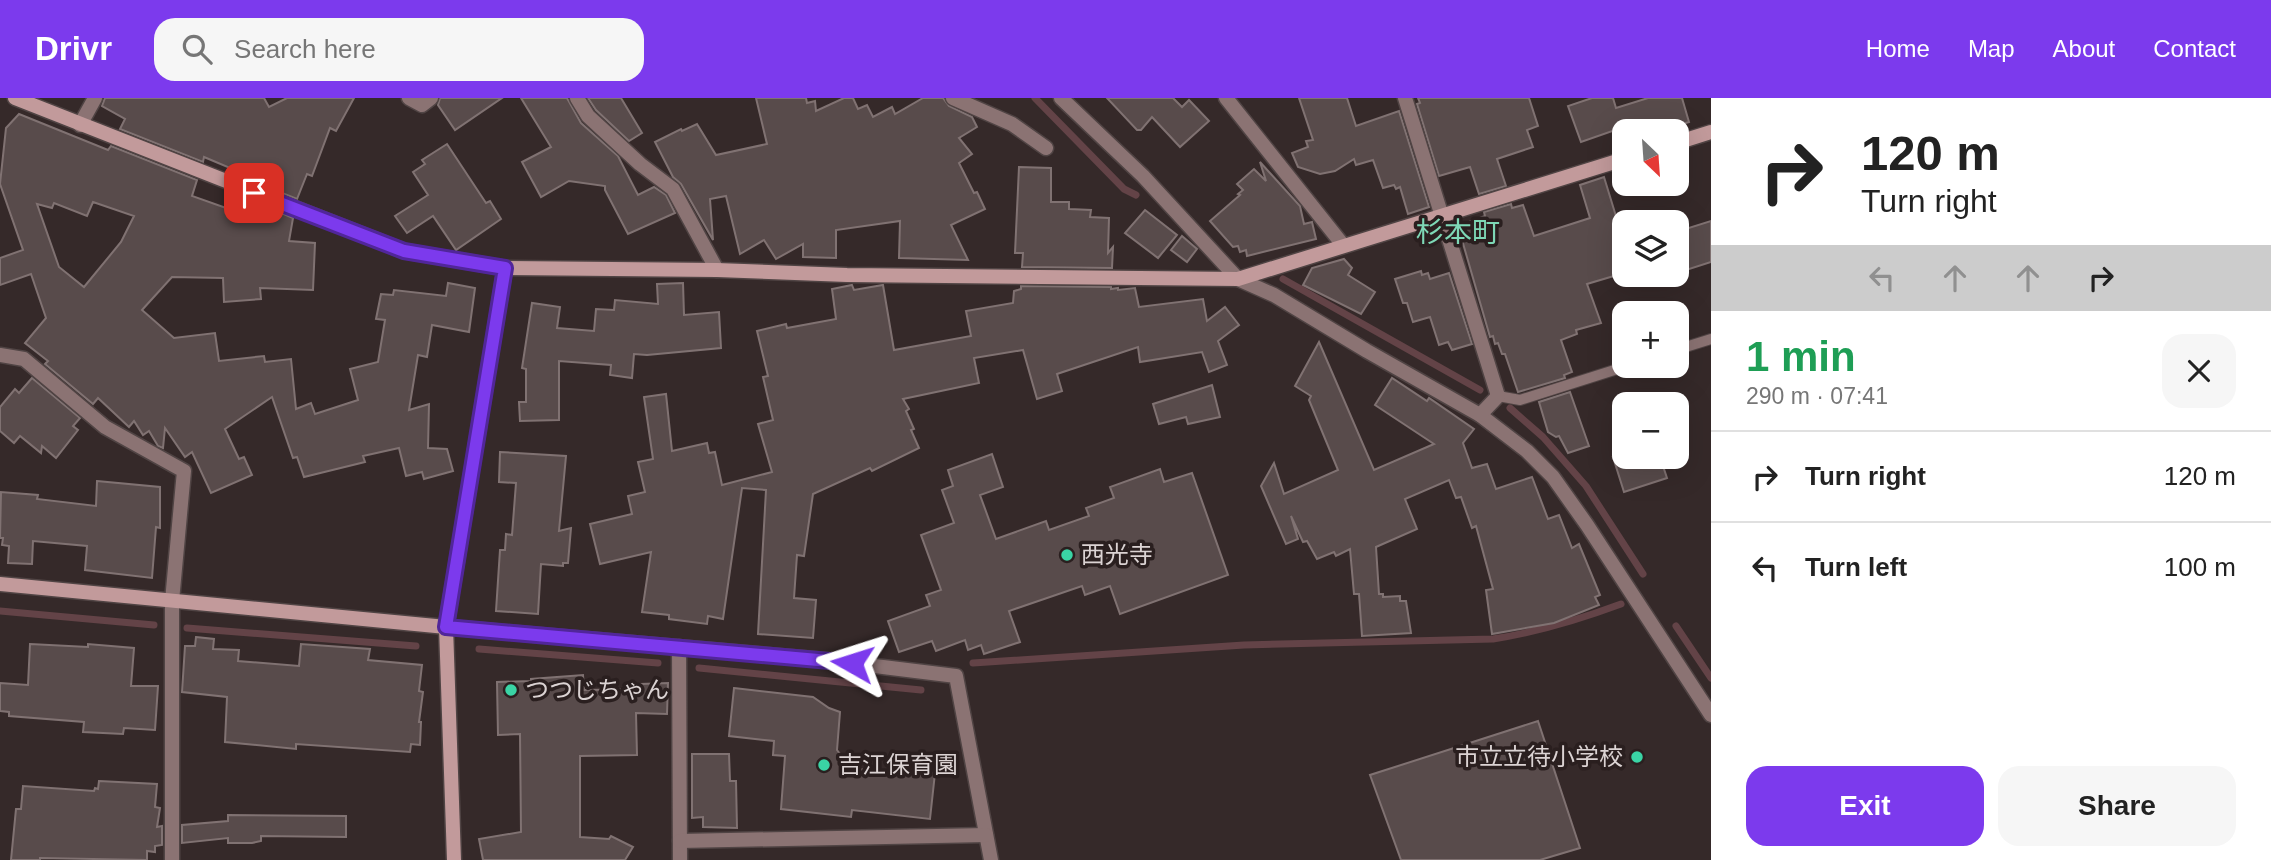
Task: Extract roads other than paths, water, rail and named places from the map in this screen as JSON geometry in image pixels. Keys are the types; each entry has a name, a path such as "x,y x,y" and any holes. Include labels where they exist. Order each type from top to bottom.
{"street":[{"path":"15,98 404,251 505,268 1238,279 1612,163"},
{"path":"80,125 95,98"},
{"path":"409,98 422,106 432,98"},
{"path":"577,98 589,116 640,164 673,189 717,270"},
{"path":"953,98 1012,124 1046,148"},
{"path":"1061,98 1143,176 1238,279 1274,295 1480,415 1527,451 1553,477 1711,715"},
{"path":"1226,98 1343,246"},
{"path":"1405,98 1498,396 1480,415"},
{"path":"1689,139 1711,132"},
{"path":"454,860 446,627 505,268"},
{"path":"0,355 24,359 105,427 184,471 172,601 172,860"},
{"path":"0,584 679,647 956,676 991,860"},
{"path":"679,647 680,860"},
{"path":"680,841 986,835"}],"lane":[{"path":"1689,346 1711,339"},
{"path":"1498,396 1520,400 1612,371"}],"waterway":[{"path":"1035,98 1124,189 1136,195"},
{"path":"1283,279 1480,390"},
{"path":"1510,408 1543,437 1586,486 1643,574"},
{"path":"973,663 1244,645 1493,639 1558,625 1621,604"},
{"path":"0,611 154,625"},
{"path":"1676,626 1711,678"},
{"path":"187,628 416,646"},
{"path":"479,649 658,663"},
{"path":"699,668 921,690"}],"place":[{"name":"西光寺","path":"1067,555"},
{"name":"つつじちゃん","path":"511,690"},
{"name":"市立立待小学校","path":"1637,757"},
{"name":"吉江保育園","path":"824,765"}],"district":[{"name":"杉本町","path":"1458,232"}]}
